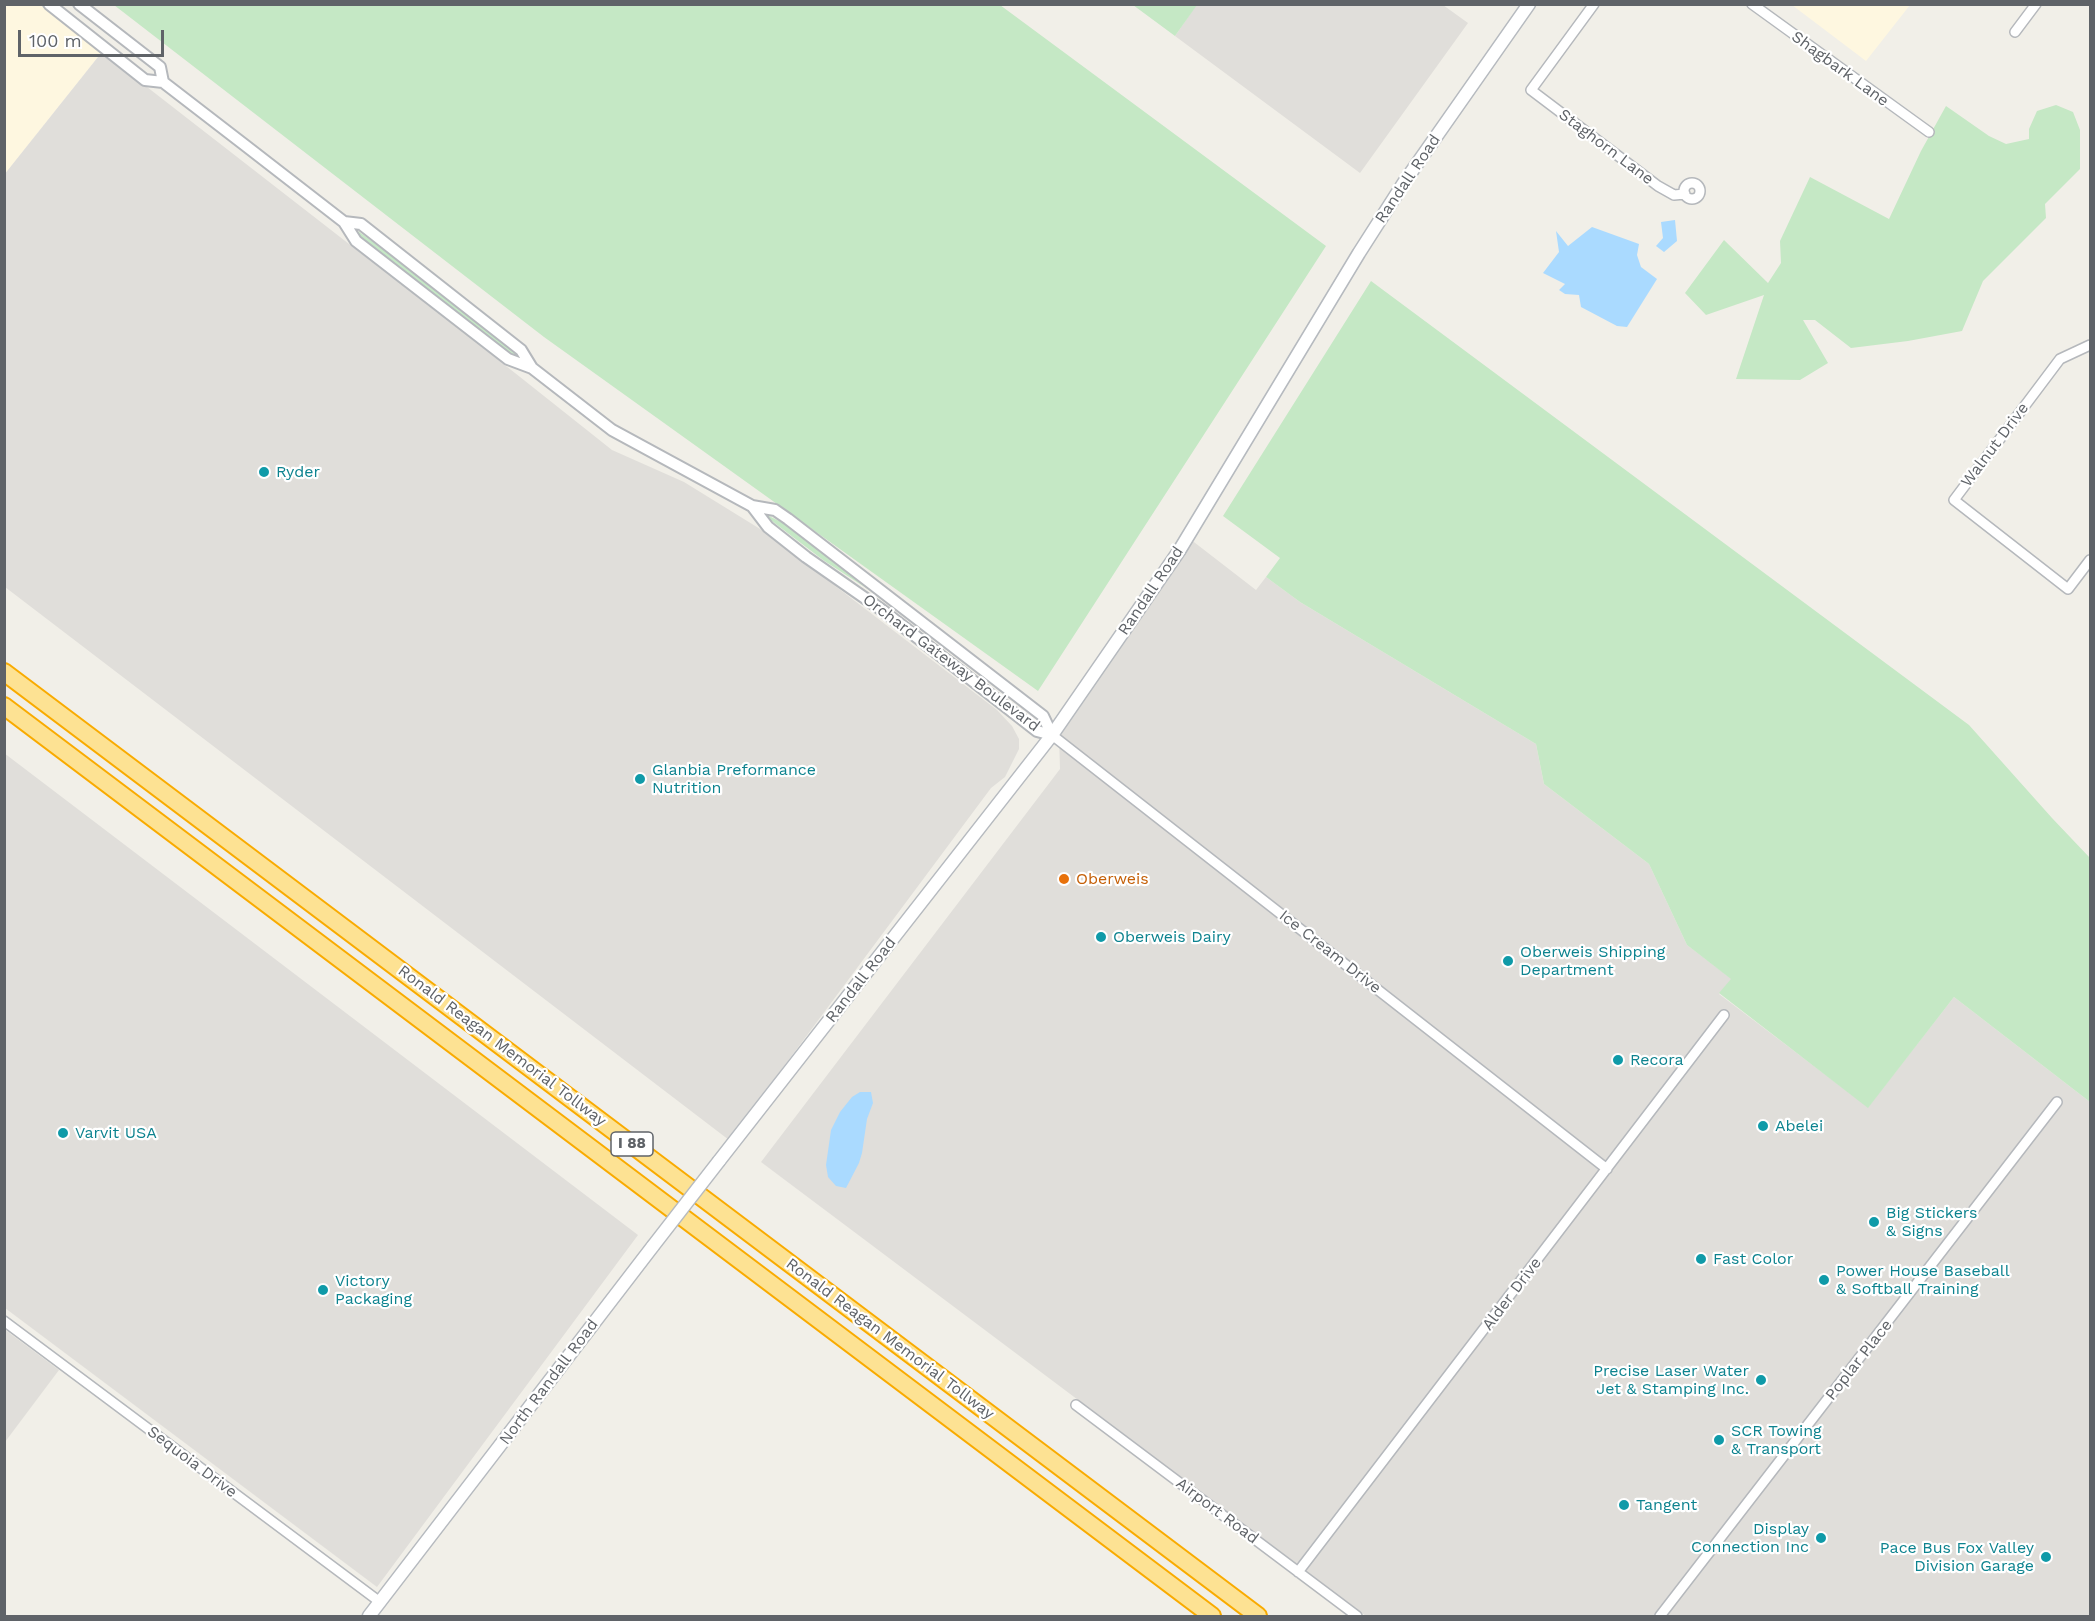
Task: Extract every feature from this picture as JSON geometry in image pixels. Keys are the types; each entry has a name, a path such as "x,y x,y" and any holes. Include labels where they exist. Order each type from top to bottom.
{"highway":[{"name":"Ronald Reagan Memorial Tollway","path":"4,672 1258,1617"},
{"name":"Ronald Reagan Memorial Tollway","path":"4,706 1212,1617"}],"main road":[{"name":"Randall Road","path":"730,1147 1052,735 1179,551 1405,181 1528,4"},
{"name":"North Randall Road","path":"369,1617 730,1147"}],"street":[{"name":"Orchard Gateway Boulevard","path":"49,4 145,80 163,82 344,222 356,241 508,359 532,368 612,430 752,506 775,510 796,525 1042,716 1052,735"},
{"name":"Orchard Gateway Boulevard","path":"79,4 160,67 163,82"},
{"name":"Shagbark Lane","path":"1752,4 1929,132"},
{"path":"2015,32 2036,4"},
{"name":"Staghorn Lane","path":"1593,5 1531,90 1658,186 1674,195 1685,194"},
{"name":"Orchard Gateway Boulevard","path":"344,222 361,224 521,350 532,368"},
{"name":"Walnut Drive","path":"2091,345 2060,359 1954,500 2068,589 2091,560"},
{"name":"Orchard Gateway Boulevard","path":"752,506 768,527 799,551 882,610 1037,731 1052,735"},
{"name":"Ice Cream Drive","path":"1052,735 1607,1169"},
{"name":"Alder Drive","path":"1298,1572 1724,1015"},
{"name":"Poplar Place","path":"1660,1617 2057,1102"},
{"name":"Sequoia Drive","path":"4,1321 380,1602"},
{"name":"Airport Road","path":"1076,1405 1357,1617"}],"shaded area":[{"path":"1197,4 1443,5 1468,23 1360,173 1175,36"},
{"path":"5,5 40,5 102,52 5,174"},
{"path":"1792,5 1910,5 1866,61"},
{"path":"102,52 612,450 684,482 765,532 997,710 1012,726 1019,739 1019,749 1005,777 991,788 729,1140 5,587 4,175"},
{"path":"1190,539 1256,590 1266,577 1300,602 1536,744 1544,784 1649,864 1687,945 1732,979 1719,994 1868,1107 1954,997 2090,1102 2090,1616 1366,1616 761,1162 1060,769 1059,734"},
{"path":"4,753 638,1235 377,1587 5,1308"},
{"path":"4,1329 59,1370 5,1442 4,1442"}],"green space":[{"path":"114,5 1000,5 1326,246 1038,691 544,337"},
{"path":"1133,5 1197,5 1175,36"},
{"path":"2056,105 2073,112 2080,130 2080,169 2045,204 2046,218 1983,281 1962,331 1851,348 1815,320 1803,320 1828,363 1800,380 1736,379 1764,295 1706,315 1685,293 1724,240 1768,283 1781,263 1780,241 1810,177 1889,219 1921,151 1946,106 1989,136 2006,144 2029,139 2029,129 2037,111"},
{"path":"352,227 526,361 494,342 350,229"},
{"path":"1371,281 1969,725 2090,858 2090,1102 1954,997 1868,1108 1719,993 1731,979 1687,945 1649,864 1544,784 1536,744 1300,602 1266,577 1280,558 1223,516"},
{"path":"761,512 785,524 880,597 823,560"}],"water":[{"path":"1675,220 1677,241 1664,252 1656,246 1663,238 1661,222"},
{"path":"1592,227 1639,244 1637,255 1641,267 1657,279 1627,327 1617,326 1581,307 1579,295 1565,294 1559,290 1565,284 1543,273 1559,252 1556,231 1568,246"},
{"path":"860,1092 871,1092 873,1103 867,1119 862,1153 846,1188 836,1186 828,1177 826,1165 831,1130 840,1112 852,1097"}],"place":[{"name":"Ryder","path":"264,472"},
{"name":"Glanbia Preformance Nutrition","path":"640,779"},
{"name":"Oberweis","path":"1064,879"},
{"name":"Oberweis Dairy","path":"1101,937"},
{"name":"Oberweis Shipping Department","path":"1508,961"},
{"name":"Recora","path":"1618,1060"},
{"name":"Abelei","path":"1763,1126"},
{"name":"Varvit USA","path":"63,1133"},
{"name":"Big Stickers & Signs","path":"1874,1222"},
{"name":"Fast Color","path":"1701,1259"},
{"name":"Power House Baseball & Softball Training","path":"1824,1280"},
{"name":"Victory Packaging","path":"323,1290"},
{"name":"Precise Laser Water Jet & Stamping Inc.","path":"1761,1380"},
{"name":"SCR Towing & Transport","path":"1719,1440"},
{"name":"Tangent","path":"1624,1505"},
{"name":"Display Connection Inc","path":"1821,1538"},
{"name":"Pace Bus Fox Valley Division Garage","path":"2046,1557"}]}
